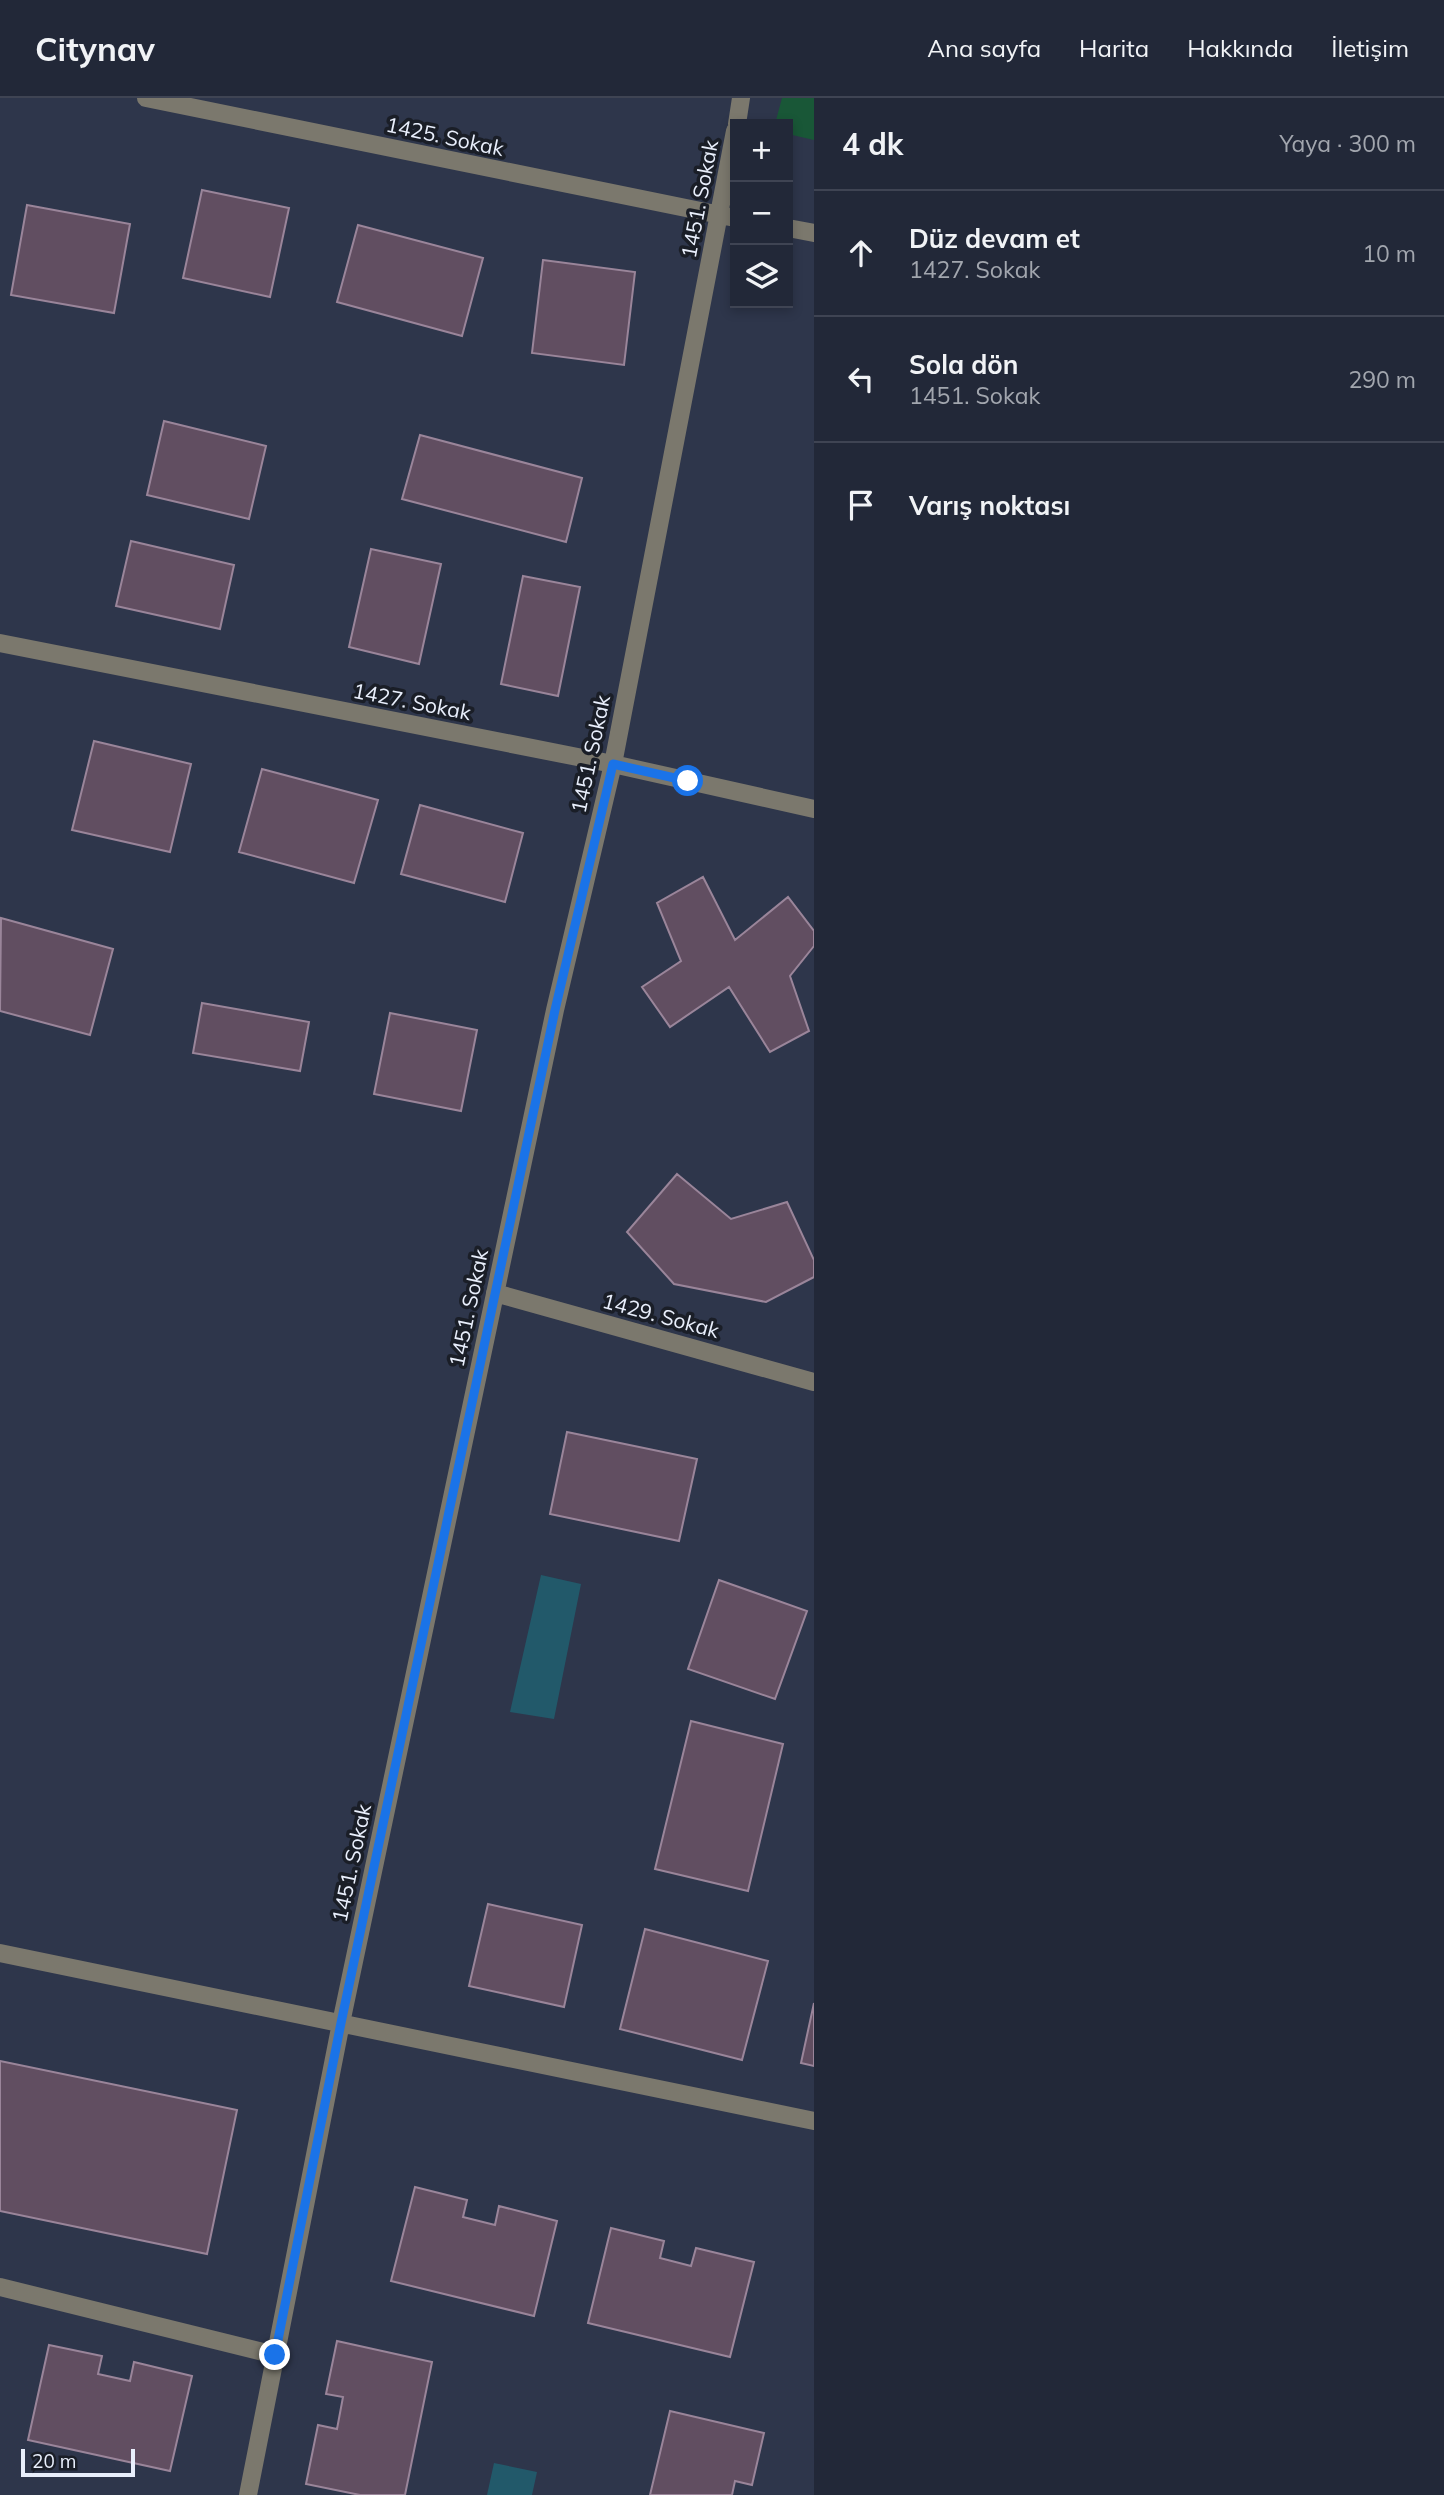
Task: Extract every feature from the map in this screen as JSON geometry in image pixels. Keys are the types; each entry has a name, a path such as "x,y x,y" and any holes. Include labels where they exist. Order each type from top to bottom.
{"street":[{"name":"1425. Sokak","path":"146,98 727,217"},
{"name":"1451. Sokak","path":"738,119 741,98"},
{"name":"1451. Sokak","path":"248,2495 341,2023 555,1010 613,764 727,217 730,182"},
{"path":"793,229 814,233"},
{"name":"1427. Sokak","path":"0,643 613,764 814,809"},
{"name":"1429. Sokak","path":"495,1293 814,1382"},
{"path":"0,1953 814,2121"},
{"path":"0,2287 275,2355"}],"green space":[{"path":"782,98 814,98 814,140 793,135 793,119 776,119"}],"water":[{"path":"541,1575 581,1584 554,1719 510,1712"},
{"path":"494,2463 537,2472 532,2495 487,2495"}],"building":[{"path":"202,190 289,208 270,297 183,278"},
{"path":"27,205 130,224 114,313 11,295"},
{"path":"358,225 483,258 462,336 337,302"},
{"path":"543,260 635,272 624,365 532,353"},
{"path":"164,421 266,446 249,519 147,495"},
{"path":"420,435 582,478 566,542 402,499"},
{"path":"131,541 234,565 220,629 116,606"},
{"path":"371,549 441,564 419,664 349,647"},
{"path":"523,576 580,587 558,696 501,684"},
{"path":"94,741 191,764 170,852 72,830"},
{"path":"262,769 378,800 354,883 239,852"},
{"path":"420,805 523,833 505,902 401,874"},
{"path":"703,877 735,940 788,897 814,931 814,946 790,976 809,1031 770,1052 729,987 670,1027 642,987 681,961 657,903"},
{"path":"1,918 113,949 90,1035 0,1011"},
{"path":"202,1003 309,1022 300,1071 193,1053"},
{"path":"390,1013 477,1030 461,1111 374,1094"},
{"path":"677,1174 731,1219 787,1202 814,1260 814,1277 766,1302 674,1284 627,1232"},
{"path":"567,1432 697,1459 679,1541 550,1514"},
{"path":"719,1580 807,1611 775,1699 688,1669"},
{"path":"691,1721 783,1744 748,1891 655,1869"},
{"path":"488,1904 582,1925 564,2007 469,1986"},
{"path":"645,1929 768,1961 742,2060 620,2029"},
{"path":"814,2003 814,2066 801,2063"},
{"path":"0,2061 237,2110 207,2254 0,2211"},
{"path":"415,2187 467,2200 463,2217 495,2225 499,2206 557,2221 534,2316 391,2281"},
{"path":"611,2228 664,2241 660,2258 691,2266 696,2248 754,2262 730,2357 588,2323"},
{"path":"337,2341 432,2362 405,2495 360,2495 306,2484 318,2425 337,2429 343,2397 326,2394"},
{"path":"49,2345 102,2356 98,2374 130,2381 134,2362 192,2376 170,2471 28,2440"},
{"path":"670,2411 764,2433 752,2485 735,2481 732,2495 650,2495"}],"route":[{"path":"275,2355 341,2023 555,1010 613,764 688,781"}]}
